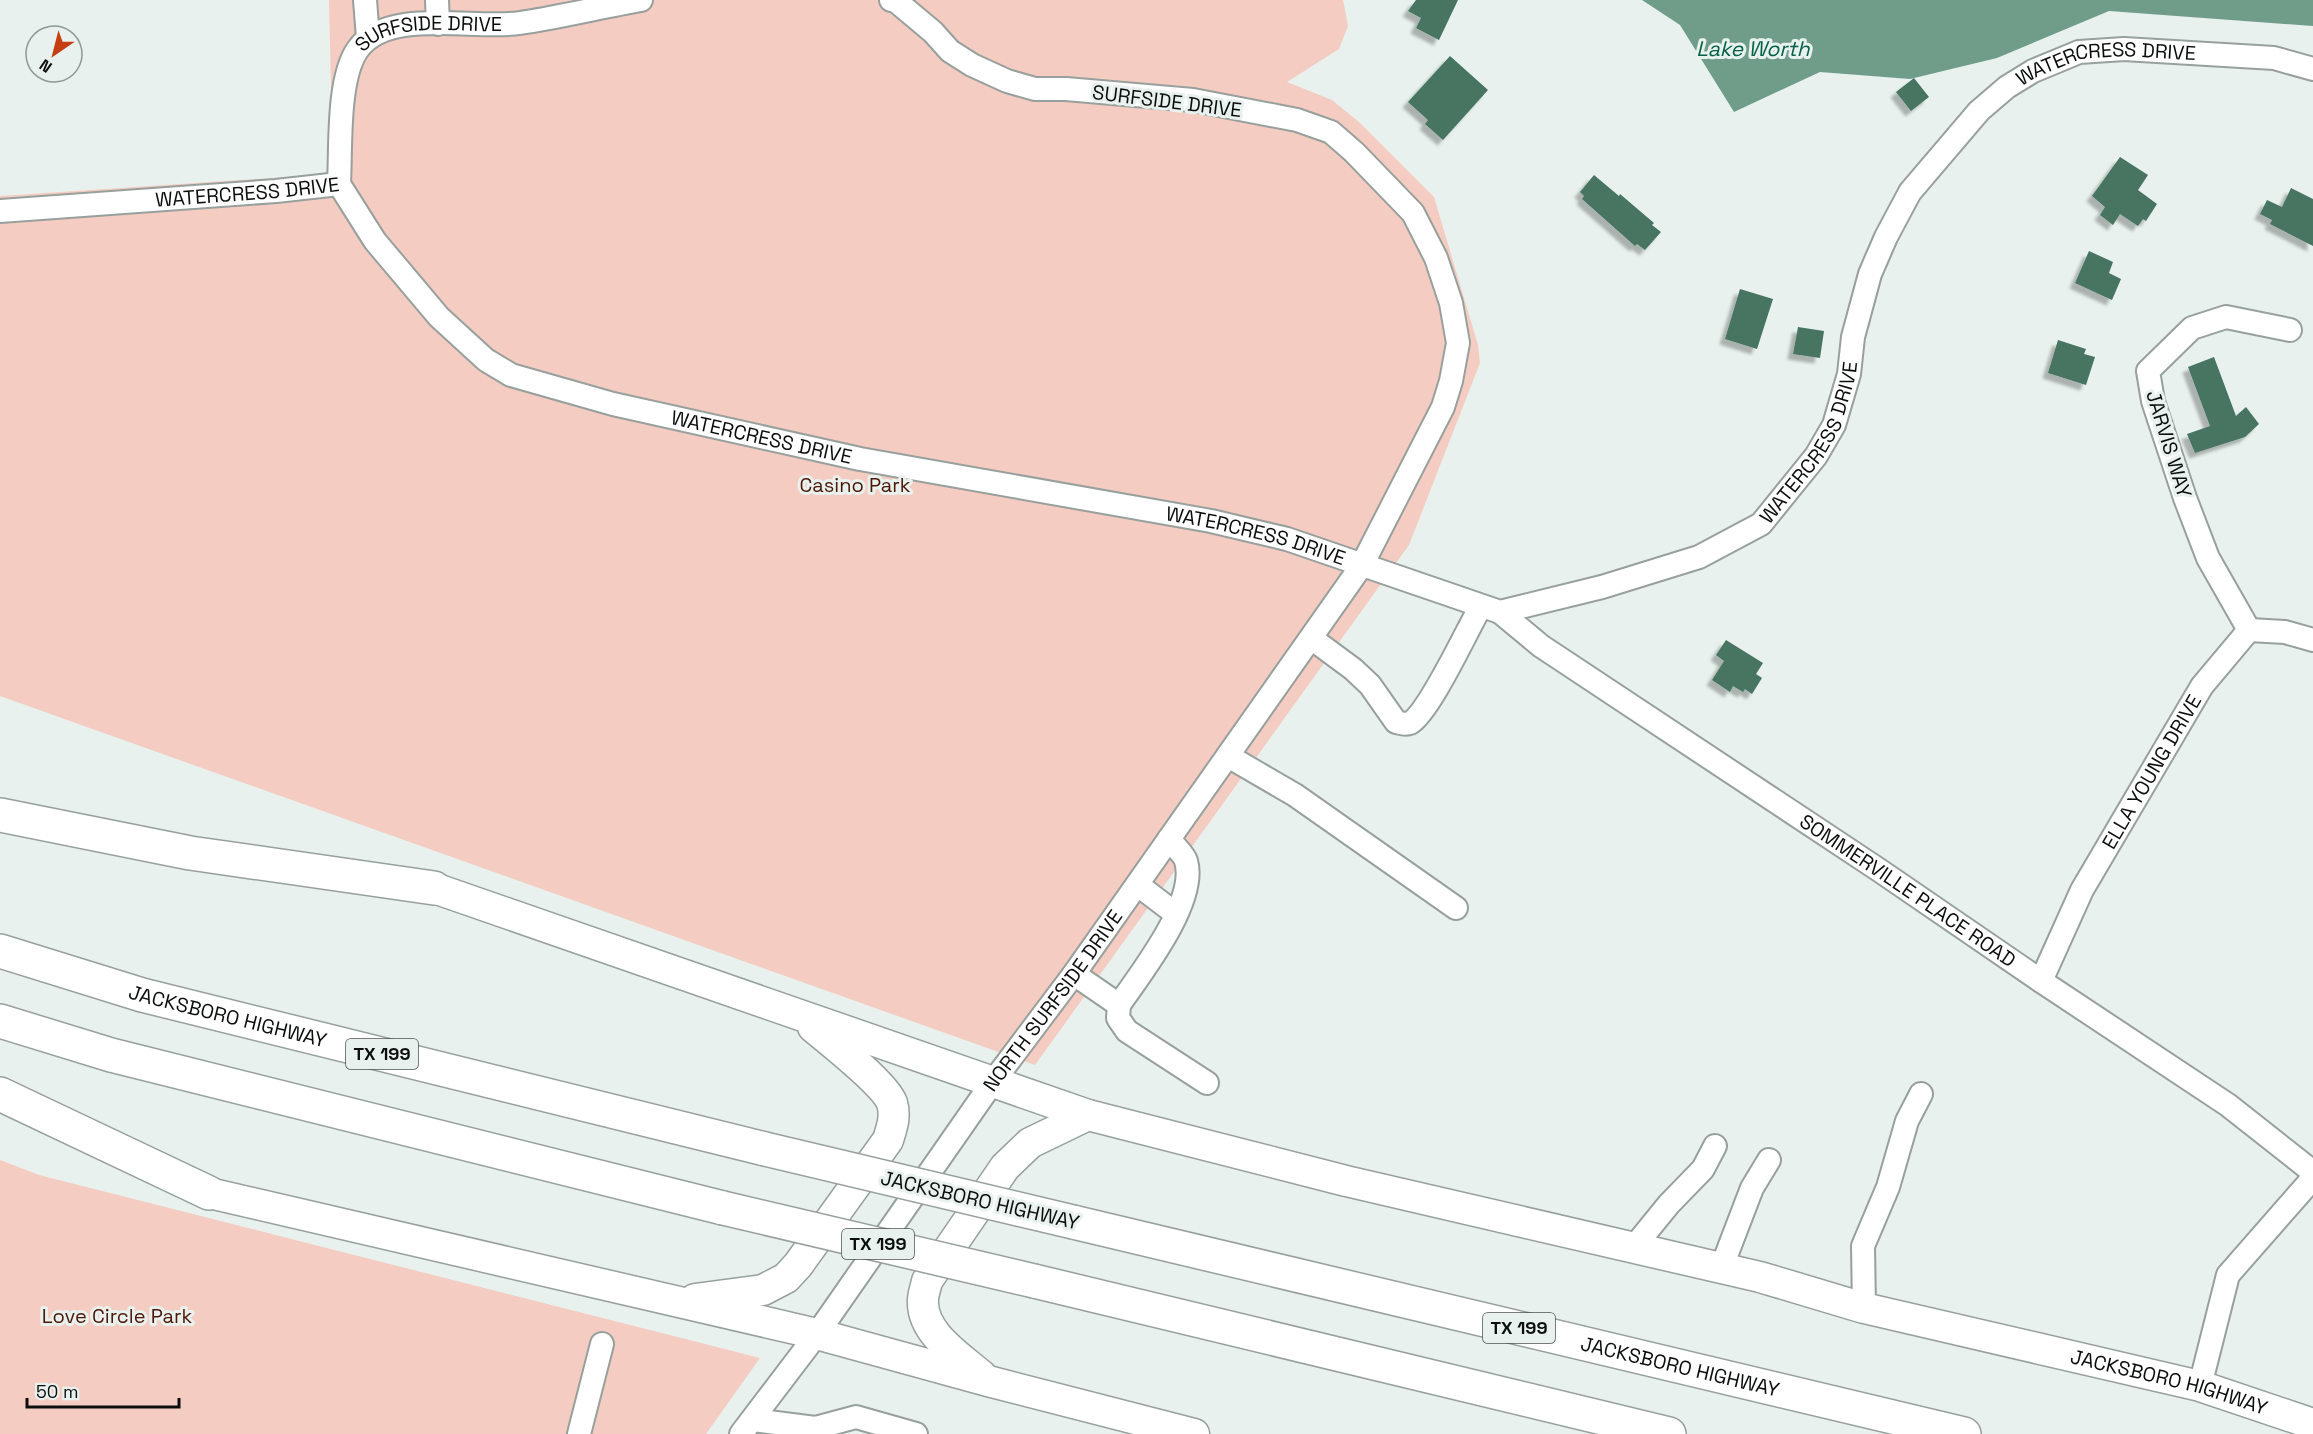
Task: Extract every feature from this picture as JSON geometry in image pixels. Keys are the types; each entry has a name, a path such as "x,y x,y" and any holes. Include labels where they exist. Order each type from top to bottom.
{"highway":[{"path":"0,814 190,853 434,888"},
{"name":"JACKSBORO HIGHWAY","path":"0,951 142,995 765,1149 1964,1434"},
{"name":"TX 199","path":"0,1021 111,1055 723,1208 1669,1434"},
{"path":"0,1094 209,1193"}],"main road":[{"name":"JACKSBORO HIGHWAY","path":"434,888 1088,1115 1346,1181 1760,1277 1864,1308 2200,1386 2313,1424"},
{"path":"678,1301 763,1290 786,1278 798,1265 888,1140 895,1121 892,1101 878,1084 802,1017"},
{"path":"988,1381 943,1343 928,1325 922,1301 927,1281 1005,1167 1030,1143 1088,1115"},
{"path":"209,1193 817,1334 1194,1434"}],"street":[{"path":"364,0 368,38"},
{"path":"437,0 438,24"},
{"name":"SURFSIDE DRIVE","path":"339,184 343,98 347,71 357,50 368,38 382,31 409,24 518,23 641,0"},
{"name":"SURFSIDE DRIVE","path":"891,0 896,1 933,32 950,51 972,65 1007,81 1035,89 1066,89 1194,100 1297,120 1331,132 1354,152 1413,213 1436,258 1452,303 1458,343 1451,381 1443,407 1362,566"},
{"name":"WATERCRESS DRIVE","path":"0,211 276,191 339,184 375,241 439,317 486,360 511,375 613,404 860,459 1211,521 1287,539 1490,609 1602,586 1699,557 1761,524 1809,466 1834,425 1849,374 1853,337 1870,274 1886,237 1910,192 1979,111 2007,87 2033,70 2079,52 2124,49 2274,58 2313,69"},
{"name":"JARVIS WAY","path":"2249,630 2208,558 2185,498 2153,401 2148,371 2192,328 2226,317 2290,330"},
{"name":"NORTH SURFSIDE DRIVE","path":"747,1427 817,1334 992,1083 1074,974 1362,566"},
{"path":"1311,638 1353,669 1383,701 1396,722 1405,724 1412,722 1422,712 1490,609"},
{"name":"SOMMERVILLE PLACE ROAD","path":"1490,609 1541,646 2228,1105 2313,1172"},
{"path":"2249,630 2285,632 2313,640"},
{"name":"ELLA YOUNG DRIVE","path":"2041,981 2082,890 2202,686 2249,630"},
{"path":"1228,756 1295,795 1456,908"},
{"path":"1169,840 1186,860 1187,884 1170,929 1119,1005 1118,1018 1126,1031 1207,1083"},
{"path":"1137,885 1176,914"},
{"path":"1074,974 1119,1005"},
{"path":"1864,1308 1863,1246 1888,1188 1907,1121 1921,1094"},
{"path":"1634,1247 1669,1204 1703,1169 1715,1146"},
{"path":"1721,1269 1752,1188 1769,1160"},
{"path":"2200,1386 2228,1275 2313,1178"},
{"path":"579,1434 602,1344"},
{"path":"747,1427 815,1428 856,1417 916,1434"}],"green space":[{"name":"Casino Park","path":"329,0 1343,0 1348,26 1339,49 1287,82 1332,100 1360,123 1434,197 1478,345 1480,363 1409,545 1035,1065 0,696 0,196 333,174"},
{"name":"Love Circle Park","path":"0,1160 39,1175 760,1358 706,1434 0,1434"}],"water":[{"name":"Lake Worth","path":"1642,0 2313,0 2313,26 2109,11 1997,58 1910,79 1820,72 1734,112 1680,25"}],"building":[{"path":"1416,0 1458,0 1439,40 1416,28 1421,18 1408,11"},
{"path":"1450,56 1488,90 1443,140 1425,124 1428,120 1408,102"},
{"path":"1914,78 1929,97 1911,111 1896,92"},
{"path":"2120,157 2148,175 2138,190 2157,204 2146,221 2143,219 2138,226 2120,214 2113,225 2100,215 2105,207 2092,196"},
{"path":"1594,175 1619,196 1620,194 1654,223 1652,225 1661,232 1645,250 1637,244 1635,246 1582,199 1584,196 1580,192"},
{"path":"2291,188 2313,199 2313,246 2270,224 2272,220 2260,214 2267,200 2282,207"},
{"path":"2089,251 2113,262 2109,273 2121,279 2112,300 2075,283"},
{"path":"1740,289 1773,299 1757,349 1725,339"},
{"path":"1798,327 1824,331 1820,358 1793,354"},
{"path":"2058,340 2086,349 2084,354 2095,357 2086,385 2048,373"},
{"path":"2214,357 2236,416 2246,407 2259,424 2245,437 2195,453 2187,434 2210,426 2188,367"},
{"path":"1726,640 1763,663 1756,674 1762,678 1752,694 1745,689 1743,692 1733,686 1730,692 1712,680 1724,661 1716,655"}]}
